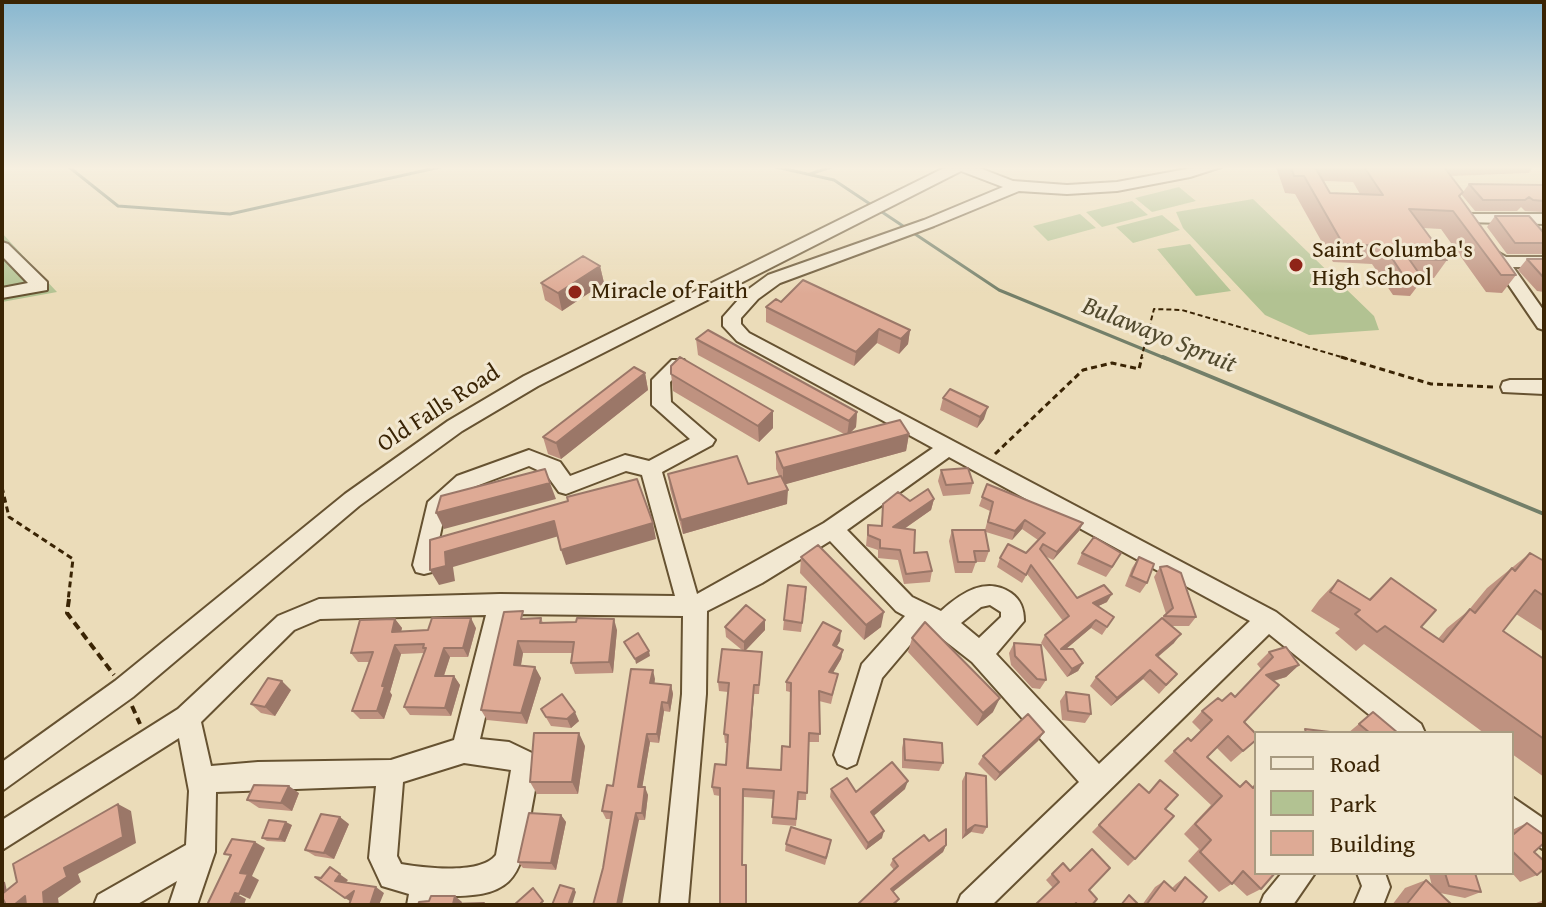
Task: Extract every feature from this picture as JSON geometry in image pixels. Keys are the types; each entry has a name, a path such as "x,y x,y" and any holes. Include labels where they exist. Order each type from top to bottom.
{"street":[{"name":"Old Falls Road","path":"2,778 124,689 340,509 455,426 531,381 872,209"},
{"path":"962,209 774,279 752,295 732,317 732,326 743,337 1268,619 1409,731"},
{"path":"1541,315 1466,214 1544,219"},
{"path":"2,247 41,286 2,293"},
{"path":"1501,262 1544,262"},
{"path":"424,565 435,508 464,482 529,458 553,468 566,486 625,463 651,469 705,440 662,405 661,380 678,365"},
{"path":"1510,387 1544,387"},
{"path":"2,836 187,718 286,623 306,612 319,609 500,604 690,606 832,529 949,447"},
{"path":"651,469 690,606 694,694 674,905"},
{"path":"832,529 893,593 933,618 980,654 1096,781"},
{"path":"847,755 871,672 933,618 977,597 987,595 1005,600 1012,609 1012,621 980,654"},
{"path":"464,750 500,604"},
{"path":"971,905 1096,781 1268,619"},
{"path":"183,905 201,852 205,818 203,780 187,718"},
{"path":"203,780 258,775 391,773 464,750 509,755 523,762 524,777 509,862 495,876 424,893 386,869 383,858 391,773"},
{"path":"1514,813 1544,836"},
{"path":"108,905 201,852"},
{"path":"1274,905 1299,875"},
{"path":"1368,905 1376,887 1372,875"}],"path":[{"path":"983,465 1083,370 1112,363 1139,369 1154,309 1182,310 1431,384 1510,387"},
{"path":"2,487 9,517 73,559 67,613 124,689 148,741"}],"green space":[{"path":"1142,209 1148,215 1102,227 1086,212"},
{"path":"1264,209 1374,316 1379,330 1309,335 1265,315 1183,228 1176,212"},
{"path":"1080,214 1096,228 1048,241 1033,226"},
{"path":"1162,215 1180,230 1133,243 1116,227"},
{"path":"2,233 57,292 2,302"},
{"path":"1190,244 1231,291 1196,296 1157,249"}],"building":[{"path":"1323,209 1409,209 1447,260 1409,259 1423,279 1405,278 1384,246 1343,244"},
{"path":"1416,209 1469,209 1516,275 1501,275 1453,211"},
{"path":"1495,216 1529,216 1544,233 1544,243 1515,243"},
{"path":"583,256 600,266 558,293 541,283"},
{"path":"1527,259 1544,259 1544,278"},
{"path":"803,280 910,330 901,339 879,329 856,352 766,307 776,299 781,302"},
{"path":"708,330 857,412 849,421 696,339"},
{"path":"680,357 773,411 758,426 671,374 671,366"},
{"path":"634,367 645,373 556,443 543,437"},
{"path":"950,389 988,407 980,417 943,398"},
{"path":"900,420 909,434 783,468 776,452"},
{"path":"737,456 748,484 781,476 788,490 681,520 668,474"},
{"path":"968,468 973,483 946,485 941,470"},
{"path":"545,469 550,483 436,513 441,496"},
{"path":"637,479 653,523 561,550 554,521 445,552 446,566 430,570 430,540 568,501 567,497"},
{"path":"987,484 1083,523 1057,552 1043,544 1040,549 1077,598 1104,585 1112,594 1093,603 1114,617 1107,627 1096,620 1061,649 1073,649 1083,663 1072,669 1045,635 1069,616 1031,565 1026,575 1000,558 1008,544 1026,553 1045,533 1025,520 1015,531 988,522 993,502 982,497"},
{"path":"928,489 934,499 893,527 915,530 914,553 927,552 932,571 906,574 900,550 880,548 880,540 868,535 868,525 882,526 883,504 898,492 910,501"},
{"path":"952,530 985,530 989,551 974,551 976,562 958,562"},
{"path":"1094,537 1121,553 1112,567 1082,553"},
{"path":"818,545 884,612 866,625 801,557"},
{"path":"1530,553 1544,561 1544,596 1535,590 1503,631 1544,659 1544,739 1385,626 1377,632 1355,614 1360,610 1330,592 1338,580 1370,600 1391,578 1436,610 1421,627 1443,642 1470,609 1475,613 1512,568 1515,571"},
{"path":"1139,557 1154,564 1147,583 1131,576"},
{"path":"1167,566 1181,573 1196,617 1164,616 1173,608 1160,567"},
{"path":"788,585 806,587 802,623 784,620"},
{"path":"746,605 765,620 744,642 725,627"},
{"path":"523,611 521,619 541,618 540,623 576,622 577,618 614,619 609,662 571,663 574,642 518,641 514,665 535,667 521,713 481,710 504,612"},
{"path":"432,618 471,618 463,648 444,648 435,676 454,676 445,708 404,707 426,648 423,648 424,644 395,645 377,711 352,711 373,652 351,653 360,620 395,619 392,632 428,630"},
{"path":"1162,618 1181,634 1156,655 1177,674 1166,685 1150,670 1117,698 1096,677"},
{"path":"823,622 841,631 833,645 843,650 829,672 838,674 832,695 819,691 820,734 809,733 807,793 798,792 796,819 772,817 774,791 743,789 742,865 746,865 746,905 720,905 720,788 712,787 715,764 726,765 728,735 724,734 729,683 718,682 722,649 762,652 759,685 754,685 747,768 781,770 782,746 790,747 791,683 786,682"},
{"path":"925,622 1000,698 983,713 912,638"},
{"path":"638,633 649,651 635,659 624,642"},
{"path":"1014,643 1041,645 1046,680 1037,679 1015,656"},
{"path":"1286,647 1299,665 1266,675 1279,685 1244,722 1254,732 1254,742 1243,751 1228,736 1207,757 1240,787 1246,781 1254,787 1254,875 1273,875 1261,889 1243,871 1232,884 1200,852 1211,840 1195,824 1222,796 1174,751 1188,738 1191,741 1212,720 1202,711 1218,698 1222,701 1231,693 1235,697 1273,657 1269,652"},
{"path":"631,669 653,670 650,683 671,685 668,703 662,702 657,734 647,734 638,787 645,787 642,813 636,813 617,905 593,905 612,812 602,811 607,785 613,786"},
{"path":"268,678 282,681 265,707 251,704"},
{"path":"1066,692 1089,695 1091,714 1068,711"},
{"path":"562,694 575,712 567,719 546,717 541,709"},
{"path":"1373,712 1396,731 1368,731 1359,724"},
{"path":"1028,714 1044,732 1000,773 983,756"},
{"path":"534,733 579,733 572,782 530,782"},
{"path":"904,739 942,743 943,763 905,760"},
{"path":"892,762 908,781 871,812 884,831 868,843 831,789 847,778 856,792"},
{"path":"966,773 986,776 987,827 975,825 966,831"},
{"path":"1160,780 1178,795 1165,809 1174,816 1135,859 1099,825 1139,784 1149,793"},
{"path":"254,785 289,786 281,803 247,800"},
{"path":"118,804 123,837 64,868 67,877 43,892 44,905 26,905 25,896 14,905 6,905 2,894 17,882 13,864"},
{"path":"529,813 561,815 551,863 518,862"},
{"path":"321,814 340,817 324,853 305,850"},
{"path":"269,820 286,822 279,839 262,838"},
{"path":"1527,823 1544,835 1544,843 1534,852 1544,861 1544,869 1537,875 1514,853 1514,834"},
{"path":"791,827 831,840 826,858 786,844"},
{"path":"946,829 946,845 891,889 899,899 892,905 857,905 898,866 893,859 924,835 929,841"},
{"path":"232,839 255,842 240,873 248,874 230,905 207,905 231,855 224,854"},
{"path":"1092,849 1110,868 1089,890 1097,899 1092,905 1035,905 1059,882 1052,874 1063,863 1070,871"},
{"path":"330,867 340,874 335,881 376,887 370,905 349,905 354,891 345,898 315,877 321,878"},
{"path":"1446,875 1476,875 1481,892 1449,886"},
{"path":"1185,877 1207,897 1201,905 1146,905 1164,881 1175,891"},
{"path":"1426,880 1452,905 1406,905"},
{"path":"560,885 574,889 568,905 552,905"},
{"path":"533,888 543,901 539,905 514,905"},
{"path":"1129,895 1139,905 1121,905"},
{"path":"431,896 455,896 453,904 484,905 418,905 419,902 429,901"}],"waterway":[{"name":"Bulawayo Spruit","path":"165,209 230,214 251,209"},
{"name":"Bulawayo Spruit","path":"878,209 999,290 1167,359"},
{"name":"Bulawayo Spruit","path":"1163,357 1544,514"}],"place":[{"name":"Saint Columba's High School","path":"1296,265"},
{"name":"Miracle of Faith","path":"575,292"}]}
